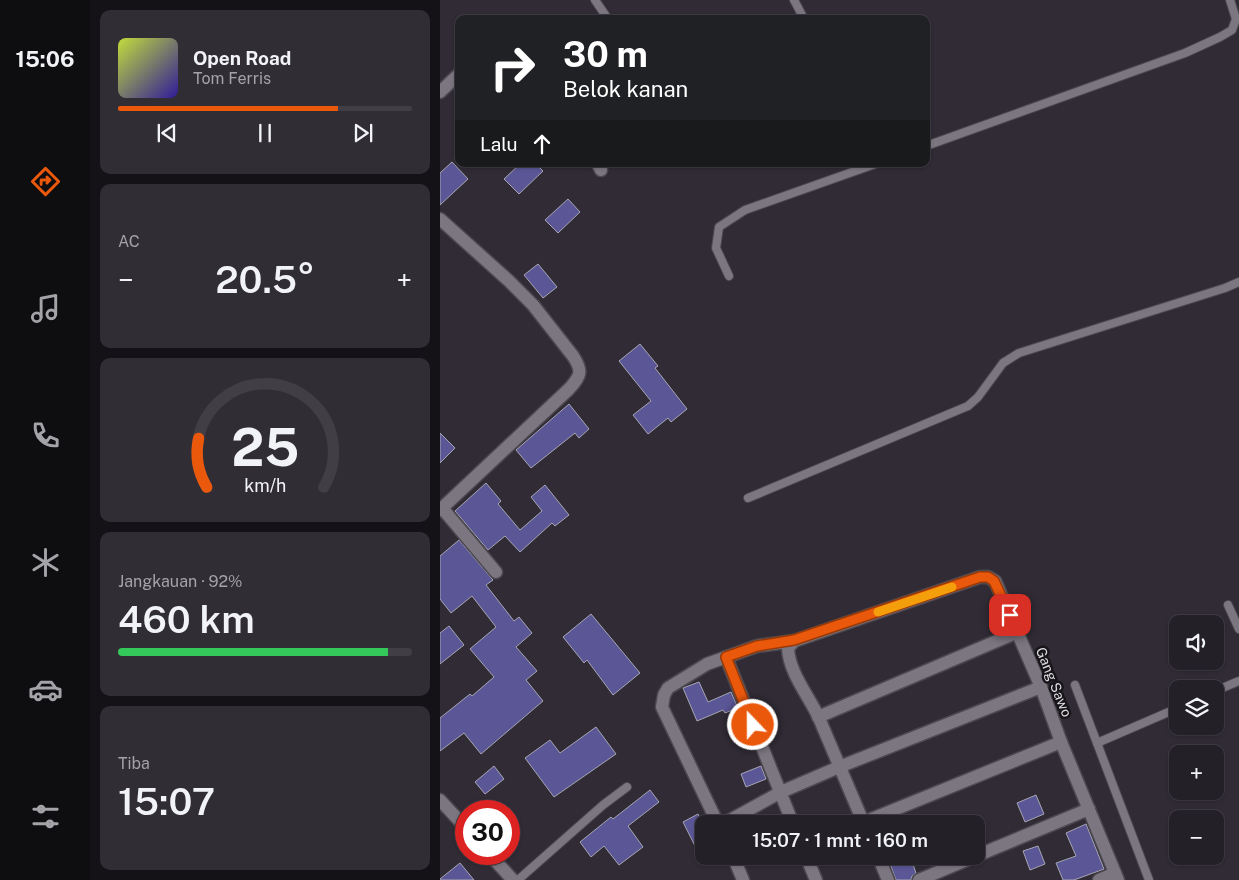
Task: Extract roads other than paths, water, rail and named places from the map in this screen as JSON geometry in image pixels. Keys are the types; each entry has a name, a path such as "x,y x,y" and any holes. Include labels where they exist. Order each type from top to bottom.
{"street":[{"path":"440,92 455,78"},
{"path":"440,219 509,281 533,306 573,356 580,370 577,380 569,389 441,509 496,572"},
{"name":"Gang Sawo","path":"714,815 662,707 664,695 668,688 707,664 757,646 794,640 983,577 991,578 1018,632 1117,877"},
{"path":"818,717 1018,632"},
{"path":"794,640 788,648 790,660 797,678 818,717 860,815"},
{"path":"726,657 790,815"},
{"path":"739,815 781,792 839,767 1041,687"},
{"path":"883,815 1061,742"},
{"path":"440,800 455,816"},
{"path":"985,852 1089,809"},
{"path":"499,865 513,880"},
{"path":"737,865 743,880"},
{"path":"810,865 816,880"},
{"path":"882,865 888,880"},
{"path":"919,880 955,865"},
{"path":"1099,880 1117,877"}],"lane":[{"path":"595,0 605,15"},
{"path":"794,0 802,15"},
{"path":"930,145 1185,53 1220,38 1232,30 1236,19 1230,0"},
{"path":"729,276 716,248 720,227 745,210 867,167"},
{"path":"748,498 968,406 978,397 1003,363 1019,353 1239,282"},
{"path":"1228,605 1239,629"},
{"path":"1224,687 1239,681"},
{"path":"1075,685 1149,880"},
{"path":"1097,743 1169,712"},
{"path":"518,880 603,805 627,787"}]}
